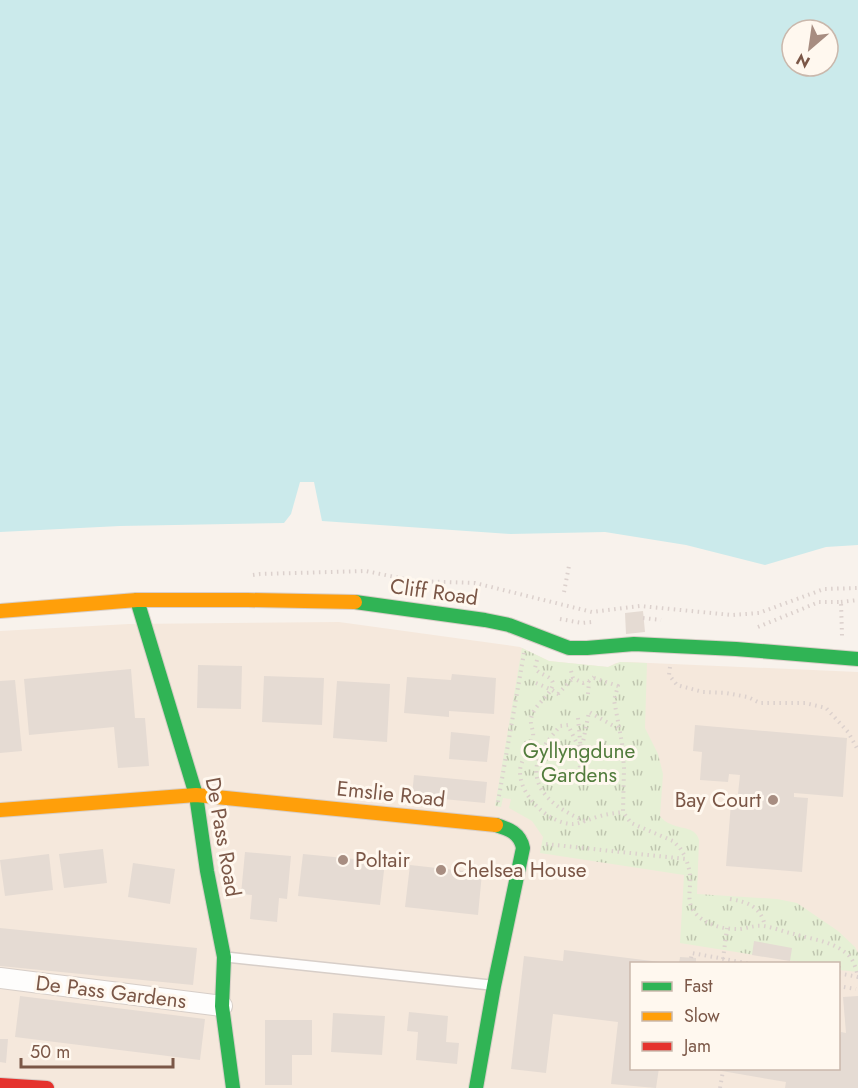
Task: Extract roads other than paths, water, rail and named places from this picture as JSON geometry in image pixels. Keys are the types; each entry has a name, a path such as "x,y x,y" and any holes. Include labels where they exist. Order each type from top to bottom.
{"street":[{"name":"Cliff Road","path":"0,611 137,600 352,602 509,625 569,648 634,644 736,649 858,659"},
{"name":"De Pass Road","path":"137,600 196,795 207,871 224,957 222,1006 233,1088"},
{"name":"Emslie Road","path":"0,810 196,795 507,828 517,833 522,840 523,848 494,986"},
{"name":"De Pass Gardens","path":"0,978 222,1006"},
{"path":"476,1088 494,986"},
{"path":"0,1085 47,1088"}],"lane":[{"path":"224,957 494,986"}],"water":[{"path":"0,0 858,0 858,545 826,547 765,565 686,545 605,532 510,534 322,521 314,482 300,482 291,514 284,523 120,526 0,532"}],"place":[{"name":"Bay Court","path":"773,800"},
{"name":"Poltair","path":"343,860"},
{"name":"Chelsea House","path":"441,870"}],"park label":[{"name":"Gyllyngdune Gardens","path":"579,763"}]}
